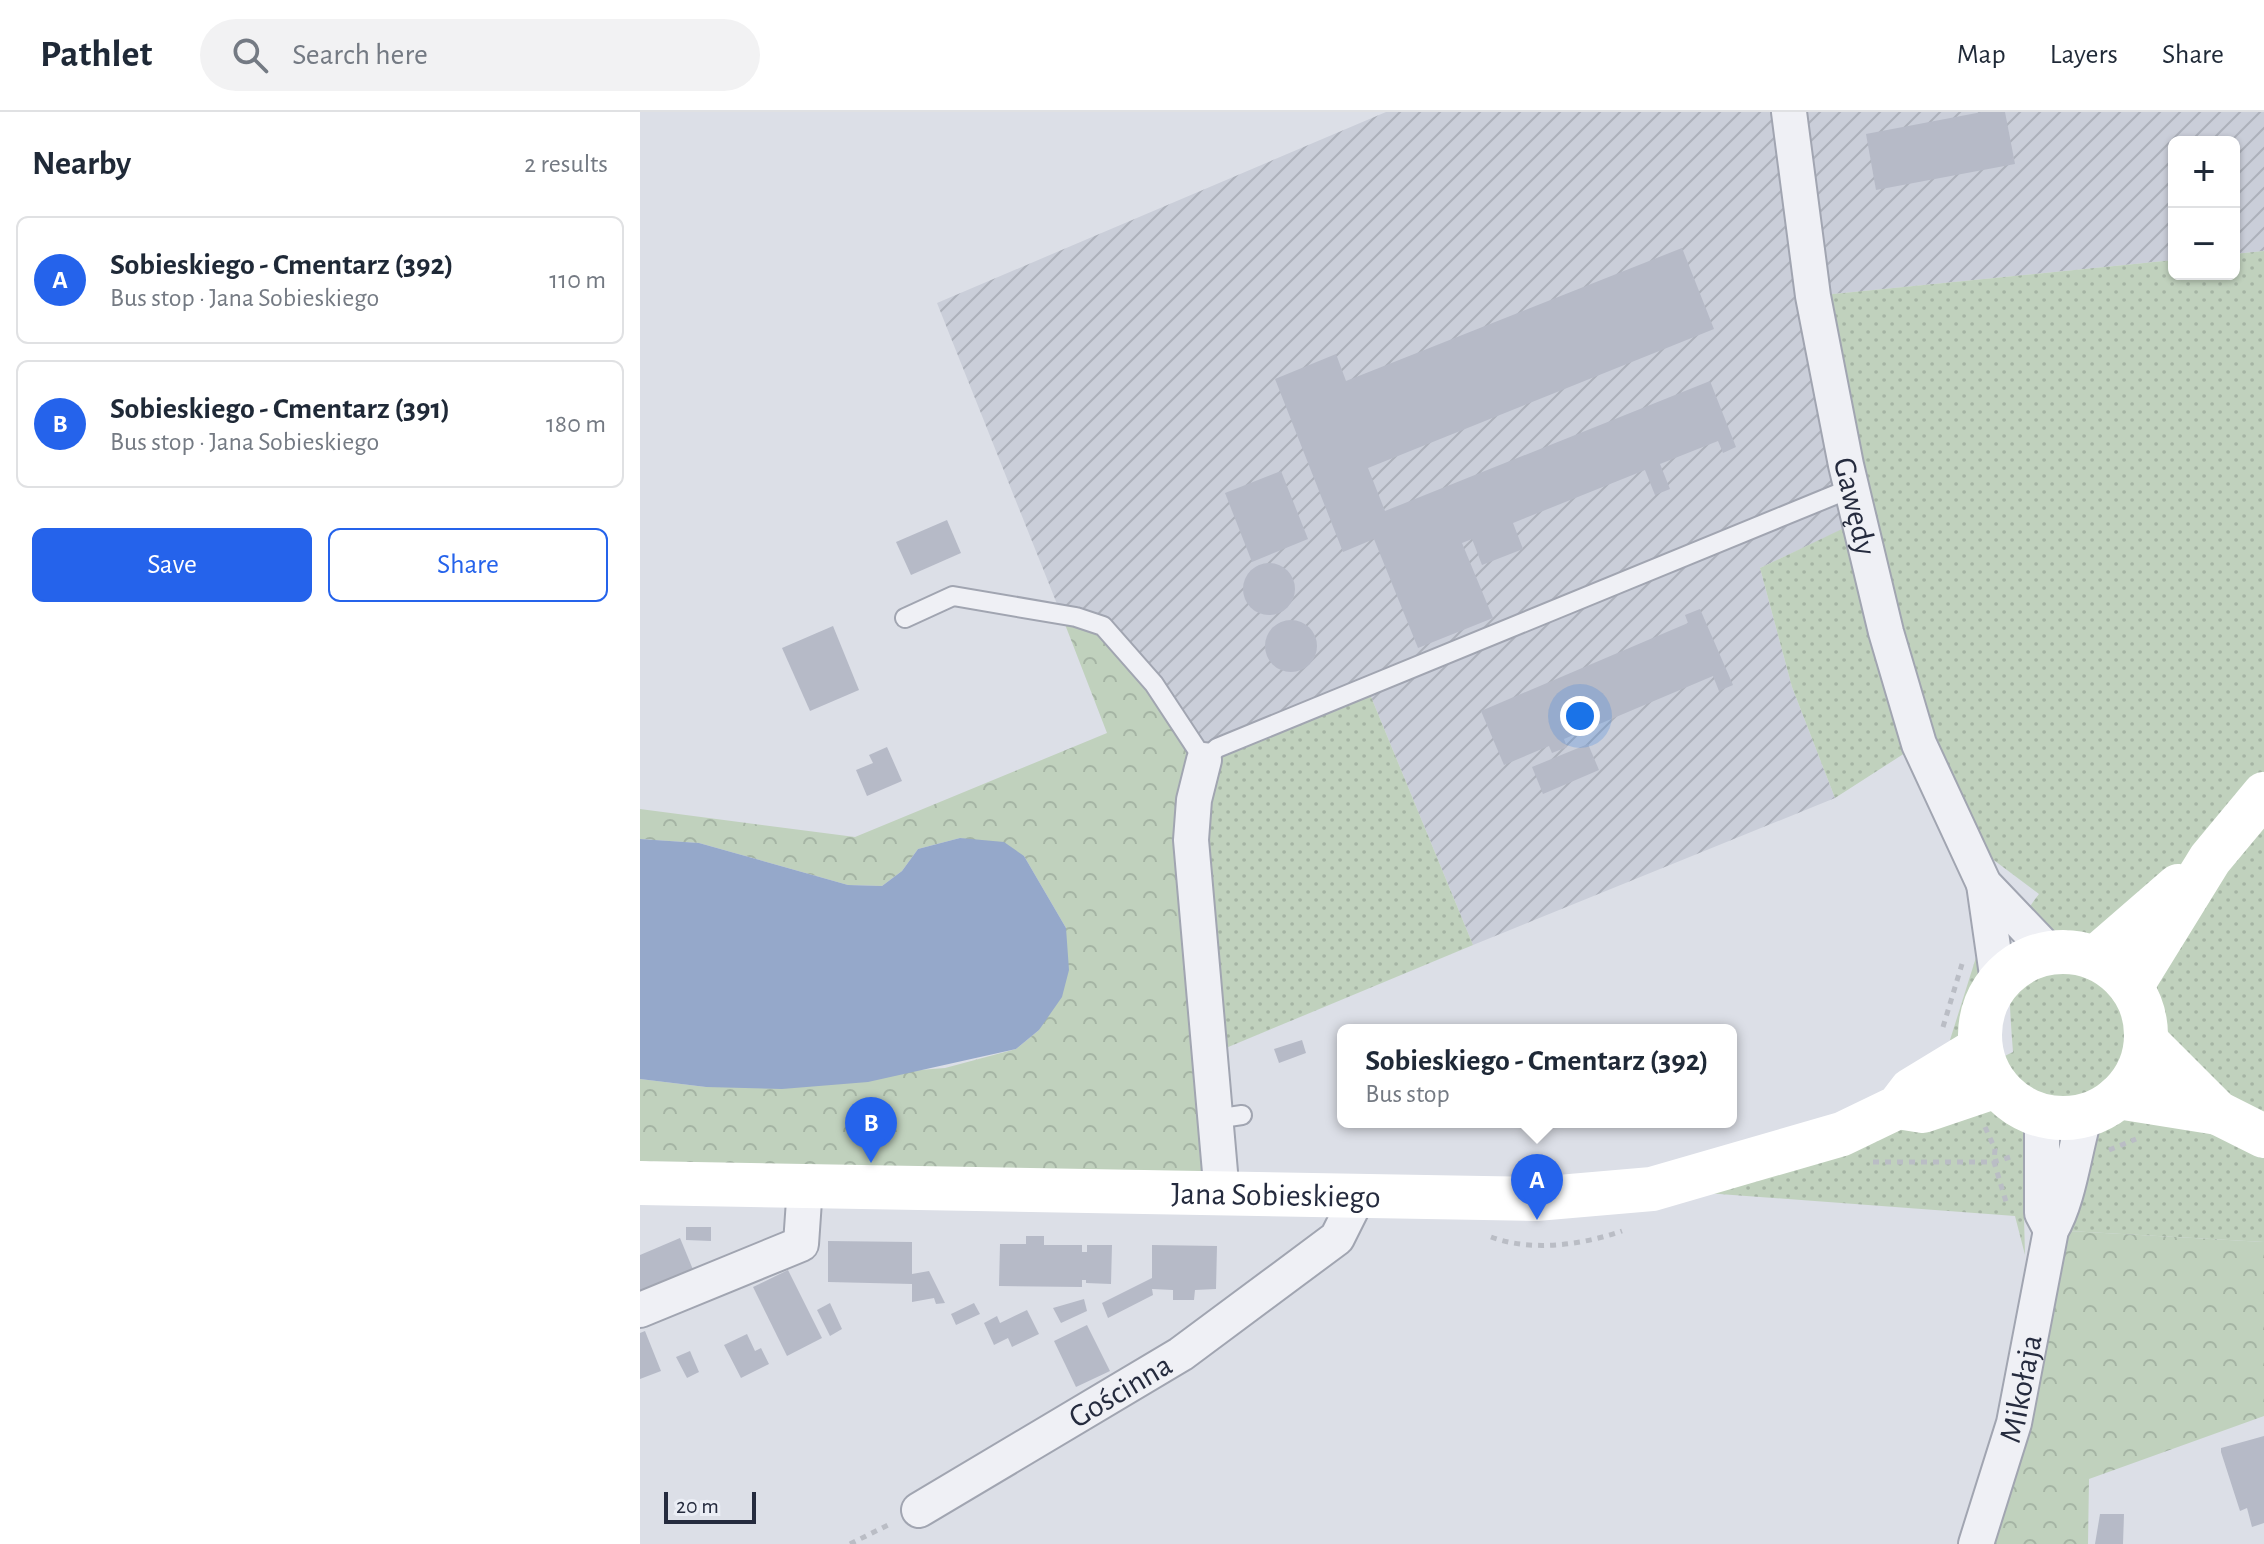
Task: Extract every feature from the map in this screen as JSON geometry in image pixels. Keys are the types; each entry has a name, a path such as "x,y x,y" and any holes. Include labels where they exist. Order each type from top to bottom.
{"street":[{"name":"Gawędy","path":"1789,112 1813,296 1846,465 1854,487 1886,632 1919,744 1984,884 2049,952"},
{"path":"1204,760 1194,800 1191,840 1228,1117 1222,1195"},
{"path":"2131,987 2210,859 2264,794"},
{"path":"2095,958 2210,859"},
{"name":"Gawędy","path":"1980,972 1984,884"},
{"path":"2102,1106 2137,1072 2146,1041 2143,1013 2131,987 2115,970 2095,958 2073,952 2049,952 1980,972 1986,1002 1974,1071 2018,1105 2042,1115 2063,1118 2102,1106 2218,1113"},
{"path":"2146,1041 2218,1113 2264,1136"},
{"name":"Jana Sobieskiego","path":"640,1183 1536,1199 1652,1189 1842,1134 1898,1107 1911,1090 1974,1071"},
{"name":"Mikołaja","path":"1976,1544 2014,1423 2051,1230 2061,1214 2071,1158 2102,1106"},
{"name":"Mikołaja","path":"2042,1115 2042,1213 2051,1230"},
{"path":"640,1310 801,1244 805,1186"},
{"name":"Gościnna","path":"919,1510 1181,1354 1337,1238 1357,1198"}],"lane":[{"path":"905,618 953,596 1076,617 1103,626 1154,684 1204,760 1217,748 1854,487"}],"path":[{"path":"1980,972 1974,1071 2009,1214"},
{"path":"1869,1163 1994,1162 2008,1157 2020,1160"},
{"path":"850,1544 919,1510"}],"shaded area":[{"path":"1386,112 2264,112 2264,251 2240,253 2240,136 2168,136 2168,261 1813,296 1861,521 1760,568 1792,687 1835,798 1473,945 1367,687 1204,760 1061,614 937,303"}],"green space":[{"path":"2264,251 2264,1242 2051,1230 2024,1217 2025,1255 2015,1216 1652,1189 1842,1134 2013,1052 2010,990 2013,949 2027,911 2039,894 1959,834 1919,744 1835,798 1792,687 1760,568 1861,520 1813,296 2168,261 2168,280 2240,280 2240,253"},
{"path":"1061,614 1103,626 1204,760 1222,1195 640,1183 640,1079 706,1087 945,1068 1016,1049 1039,1030 1066,928 1024,856 960,838 918,849 902,871 882,886 848,885 699,843 640,839 640,809 855,837 1107,733"},
{"path":"1367,687 1473,945 1209,1055 1193,895 1217,748"},
{"path":"1984,932 1986,982 1958,1041 1950,1040"},
{"path":"2051,1230 2264,1242 2264,1416 2089,1479 2088,1544 1976,1544"}],"water":[{"path":"960,838 1004,842 1024,856 1066,928 1069,970 1062,997 1039,1030 1016,1049 868,1082 782,1089 706,1087 640,1079 640,839 699,843 848,885 882,886 902,871 918,849"}],"building":[{"path":"1982,112 2005,112 2015,164 1876,190 1866,134"},
{"path":"1682,248 1714,329 1368,468 1385,511 1710,381 1736,447 1723,453 1718,441 1660,464 1670,489 1655,495 1645,470 1513,523 1523,549 1482,565 1472,539 1462,543 1493,618 1418,648 1374,539 1343,552 1275,379 1336,354 1346,381"},
{"path":"1281,471 1308,539 1252,562 1225,493"},
{"path":"947,520 961,553 911,575 896,542"},
{"path":"1269,563 1287,571 1295,589 1287,607 1269,615 1251,607 1243,589 1251,571"},
{"path":"1700,609 1733,685 1719,691 1713,676 1564,739 1567,747 1552,753 1549,746 1504,765 1481,711 1688,623 1685,615"},
{"path":"1291,620 1309,628 1317,646 1309,664 1291,672 1273,664 1265,646 1273,628"},
{"path":"833,626 859,690 810,711 782,648"},
{"path":"1588,744 1599,770 1543,794 1532,767"},
{"path":"887,747 902,781 867,796 856,770 873,763 869,755"},
{"path":"1302,1040 1306,1053 1279,1063 1274,1049"},
{"path":"686,1227 711,1227 711,1241 686,1240"},
{"path":"1026,1236 1044,1236 1044,1245 1082,1245 1082,1252 1087,1252 1087,1245 1112,1245 1111,1284 1086,1283 1082,1280 1082,1287 999,1286 1000,1244 1026,1244"},
{"path":"680,1238 694,1272 640,1295 640,1255"},
{"path":"828,1241 912,1242 912,1274 929,1271 945,1303 936,1304 934,1298 912,1302 912,1284 828,1282"},
{"path":"1152,1245 1217,1246 1216,1289 1195,1290 1194,1300 1173,1300 1173,1290 1152,1289 1153,1295 1108,1318 1102,1303 1152,1278"},
{"path":"788,1270 822,1338 787,1356 753,1287"},
{"path":"1084,1299 1087,1311 1061,1323 1053,1308"},
{"path":"830,1303 842,1329 830,1336 817,1310"},
{"path":"974,1303 980,1314 956,1325 951,1314"},
{"path":"1027,1310 1039,1334 1012,1347 1008,1338 994,1345 984,1323 997,1316 1000,1323"},
{"path":"1087,1325 1110,1371 1076,1387 1054,1341"},
{"path":"645,1331 661,1371 640,1379 640,1333"},
{"path":"747,1334 755,1351 761,1348 769,1364 741,1378 724,1345"},
{"path":"690,1351 699,1372 687,1378 676,1357"},
{"path":"2264,1436 2264,1523 2252,1527 2247,1508 2240,1511 2221,1448"},
{"path":"2100,1514 2124,1514 2123,1544 2095,1544"}],"place":[{"name":"Sobieskiego - Cmentarz (391)","path":"871,1163"},
{"name":"Sobieskiego - Cmentarz (392)","path":"1537,1220"}]}
